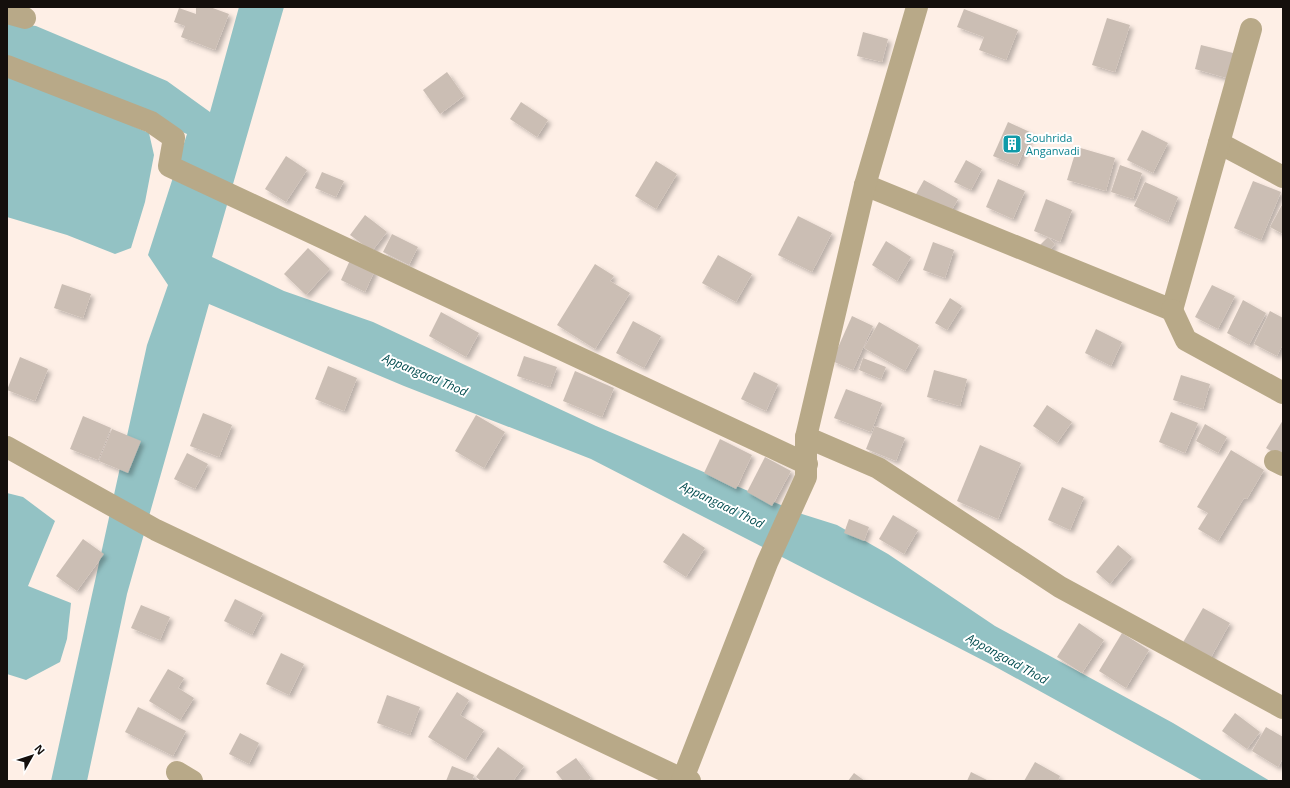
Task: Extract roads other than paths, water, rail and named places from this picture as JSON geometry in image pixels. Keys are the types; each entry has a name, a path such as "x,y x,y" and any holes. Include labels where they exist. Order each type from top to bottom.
{"street":[{"path":"7,447 156,530 685,780 767,563 807,470 806,437 865,185 917,7"},
{"path":"1251,29 1172,310 1186,340 1283,393"},
{"path":"7,66 151,122 174,138 169,166 807,470"},
{"path":"1219,143 1283,177"},
{"path":"865,185 1172,310"},
{"path":"806,437 878,468 1060,587 1283,708"}],"water":[{"name":"Appangaad Thod","path":"239,7 284,7 212,257 284,291 373,322 596,426 802,514 837,525 888,554 995,626 1173,723 1270,781 1203,781 994,666 591,459 404,386 209,304 127,594 87,781 51,781 147,345 168,285 148,255 187,134 7,58 7,22 36,26 167,81 210,112"},
{"path":"7,71 149,133 154,155 145,202 131,248 115,254 67,235 7,217"},
{"path":"7,493 23,497 55,521 28,586 71,603 67,639 60,662 26,680 7,674"}],"place":[{"name":"Souhrida Anganvadi","path":"1012,144"}]}
